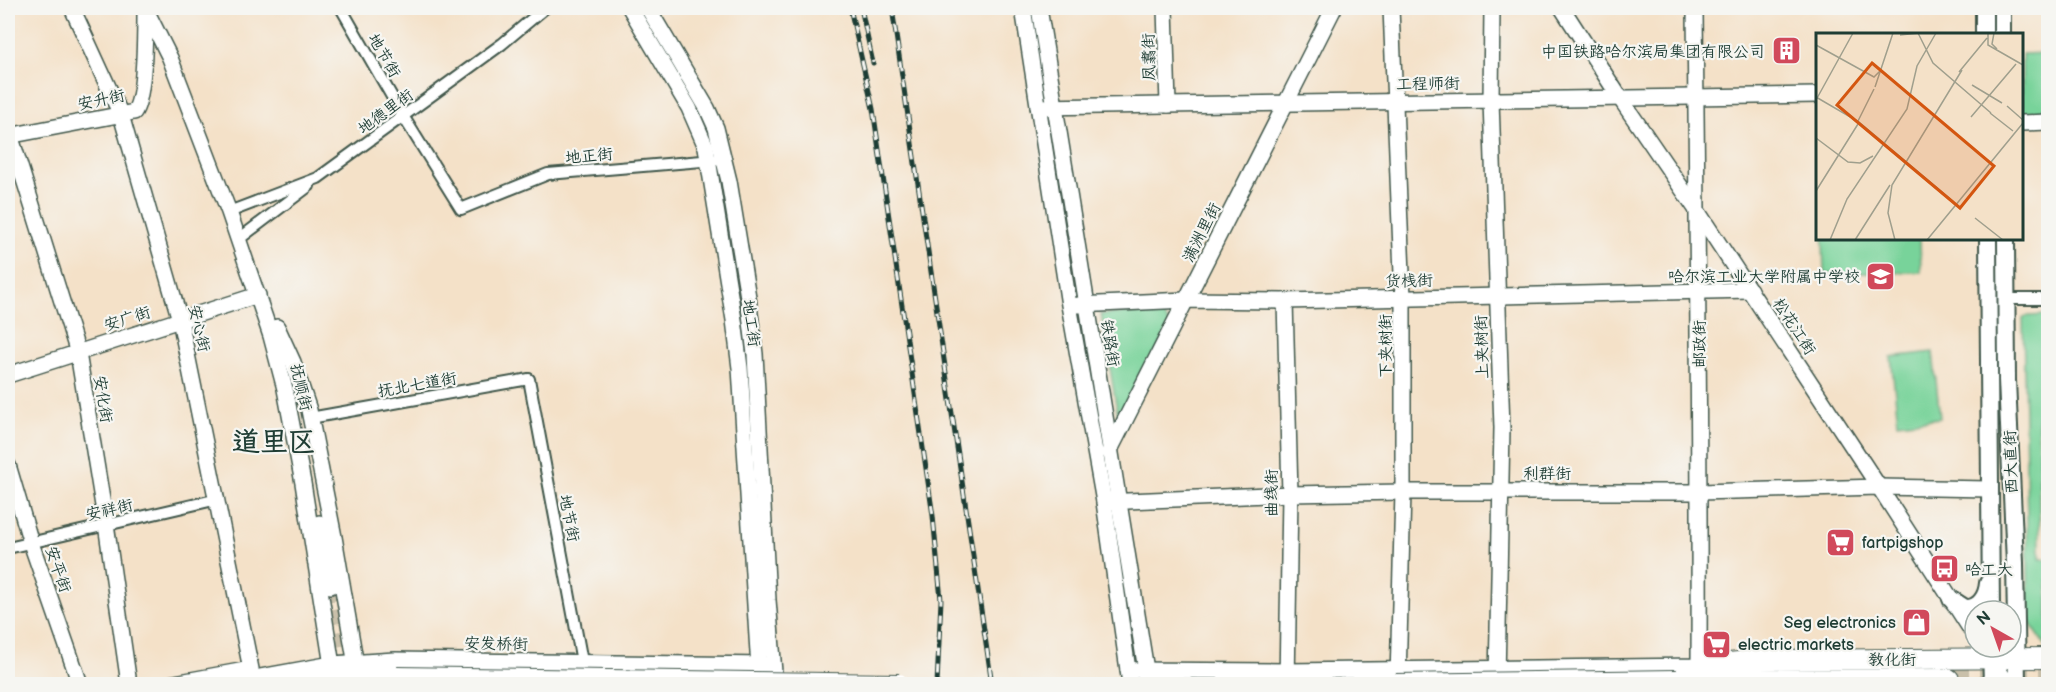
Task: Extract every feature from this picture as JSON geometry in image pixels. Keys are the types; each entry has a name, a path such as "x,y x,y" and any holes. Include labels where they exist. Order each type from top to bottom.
{"highway":[{"name":"教化街","path":"1397,679 1677,680 1759,660 1963,652"},
{"name":"教化街","path":"2023,659 2049,658"},
{"path":"291,684 333,671 356,669 397,677 899,684"},
{"name":"教化街","path":"1699,673 1949,674"}],"main road":[{"path":"1984,8 1984,33"},
{"path":"2002,8 2002,33"},
{"name":"西大直街","path":"1988,240 1991,599"},
{"name":"西大直街","path":"2006,240 2007,381 2015,599"},
{"path":"1951,598 1969,609 1979,603 1986,594 1990,567"},
{"path":"1988,659 1990,683"},
{"name":"西大直街","path":"2017,659 2017,684"}],"street":[{"name":"安心街","path":"72,8 121,115 180,320 251,669 169,684"},
{"name":"安升街","path":"8,133 134,112 138,105 145,44 145,8"},
{"path":"145,8 170,58 238,239 318,178"},
{"name":"地节街","path":"341,8 403,116 461,209"},
{"name":"地德里街","path":"229,212 318,178 502,44 544,8"},
{"name":"地工街","path":"630,8 717,160"},
{"name":"地工街","path":"648,8 707,108 716,128 717,160 748,297 755,354 768,600 765,665"},
{"name":"铁路街","path":"1023,8 1069,305 1099,473 1112,502 1146,677"},
{"name":"铁路街","path":"1039,8 1110,450 1112,502 1129,677"},
{"name":"凤翥街","path":"1165,8 1168,105"},
{"name":"满洲里街","path":"1099,473 1334,8"},
{"name":"下夹树街","path":"1391,8 1403,298 1403,492 1397,679"},
{"name":"上夹树街","path":"1492,8 1491,100 1502,428 1497,684"},
{"name":"松花江街","path":"1562,8 1750,290 1963,617"},
{"name":"邮政街","path":"1695,8 1696,209 1699,291 1699,673"},
{"name":"工程师街","path":"1038,107 1816,95"},
{"path":"2023,123 2049,122"},
{"name":"安化街","path":"8,133 78,353 129,684"},
{"name":"地正街","path":"461,209 548,174 717,160"},
{"name":"抚顺街","path":"238,239 271,336 287,400 303,483 333,671"},
{"name":"抚顺街","path":"238,239 268,295 277,327 300,416 331,586"},
{"name":"货栈街","path":"1069,305 1186,300 1403,298 1750,290"},
{"name":"安广街","path":"8,375 258,295"},
{"path":"2007,299 2049,299"},
{"name":"曲线街","path":"1285,300 1290,494 1287,677"},
{"name":"抚顺街","path":"277,327 293,362 310,418 334,537 356,669"},
{"name":"地节街","path":"529,380 587,684"},
{"name":"抚北七道街","path":"310,418 529,380"},
{"name":"安平街","path":"8,465 31,543 80,684"},
{"name":"利群街","path":"1112,502 1290,494 1403,492 1700,492 1879,487 1989,489"},
{"name":"安祥街","path":"8,548 218,499"},
{"path":"1993,659 2008,684"},
{"name":"安发桥街","path":"356,669 394,660 765,665"},
{"path":"660,664 663,684"},
{"path":"760,684 765,665"},
{"path":"765,665 775,684"},
{"name":"教化街","path":"1129,677 1397,679 1497,668 1699,673"},
{"path":"220,684 333,671"}],"green space":[{"path":"2048,53 2048,112 2023,113 2023,54"},
{"path":"1823,240 1920,240 1921,272 1824,274"},
{"path":"1161,312 1170,325 1119,423 1101,314"},
{"path":"2048,315 2048,412 2038,412 2040,559 2048,559 2048,649 2029,622 2023,318"},
{"path":"1933,352 1940,418 1898,423 1891,357"}],"tunnel":[{"path":"331,586 347,676"},
{"path":"1949,670 2048,668"}],"railway":[{"path":"850,8 873,109 933,516 941,600 937,684"},
{"path":"861,8 873,63"},
{"path":"892,8 992,684"}],"place":[{"name":"中国铁路哈尔滨局集团有限公司","path":"1786,51"},
{"name":"哈尔滨工业大学附属中学校","path":"1881,276"},
{"name":"fartpigshop","path":"1841,542"},
{"name":"哈工大","path":"1944,569"},
{"name":"Seg electronics","path":"1917,622"},
{"name":"electric markets","path":"1717,644"}],"district":[{"name":"道里区","path":"274,441"}]}
